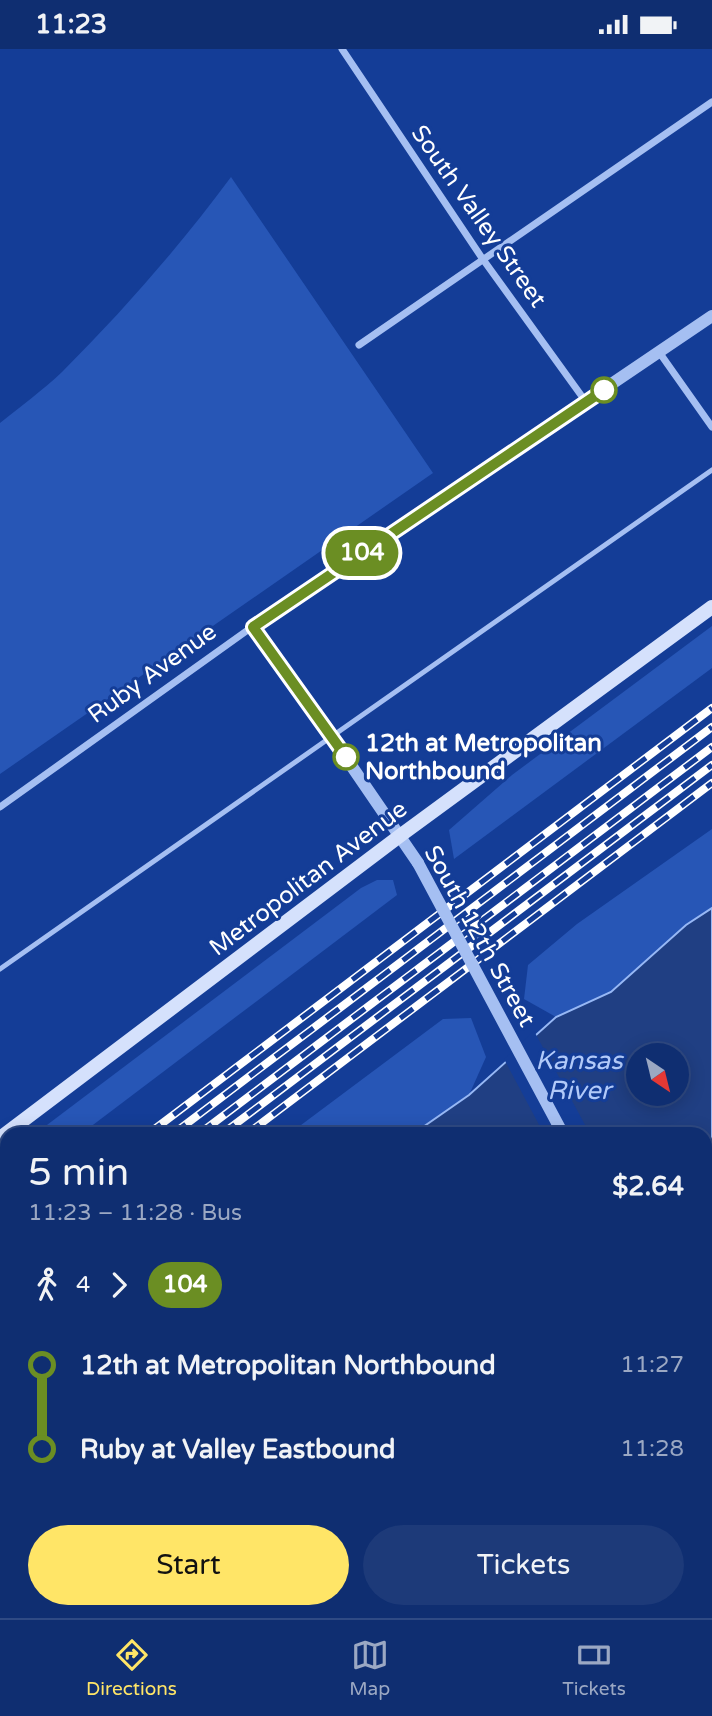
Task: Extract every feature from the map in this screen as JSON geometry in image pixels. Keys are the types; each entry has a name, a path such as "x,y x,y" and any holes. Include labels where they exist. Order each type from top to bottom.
{"main road":[{"name":"Metropolitan Avenue","path":"15,1127 401,835 712,607"}],"street":[{"name":"South Valley Street","path":"342,49 482,258 586,403"},
{"path":"359,345 712,102"},
{"name":"Ruby Avenue","path":"0,807 253,627 712,316"},
{"path":"659,352 712,427"},
{"name":"South 12th Street","path":"253,627 401,835 559,1127"}],"lane":[{"path":"0,969 712,470"}],"shaded area":[{"path":"231,177 433,473 0,774 0,423 55,379 85,349 150,278"},
{"path":"712,626 712,668 454,859 449,830 512,775"},
{"path":"712,829 712,908 686,925 611,992 556,1017 524,999 528,965 577,924"},
{"path":"377,880 393,880 397,895 90,1127 44,1127 361,888"},
{"path":"471,1018 486,1057 469,1095 423,1127 298,1127 443,1019"}],"water":[{"name":"Kansas River","path":"712,908 712,1127 423,1127 469,1095 556,1017 611,992 686,925"}],"pier":[{"path":"534,1031 586,1127 540,1127 504,1059"}],"railway":[{"path":"157,1127 712,708"},
{"path":"182,1127 712,727"},
{"path":"208,1127 712,747"},
{"path":"231,1127 712,765"},
{"path":"256,1127 712,783"}],"bus line":[{"name":"104","path":"346,757 253,627 604,390"}],"place":[{"name":"12th at Metropolitan Northbound","path":"346,757"}]}
